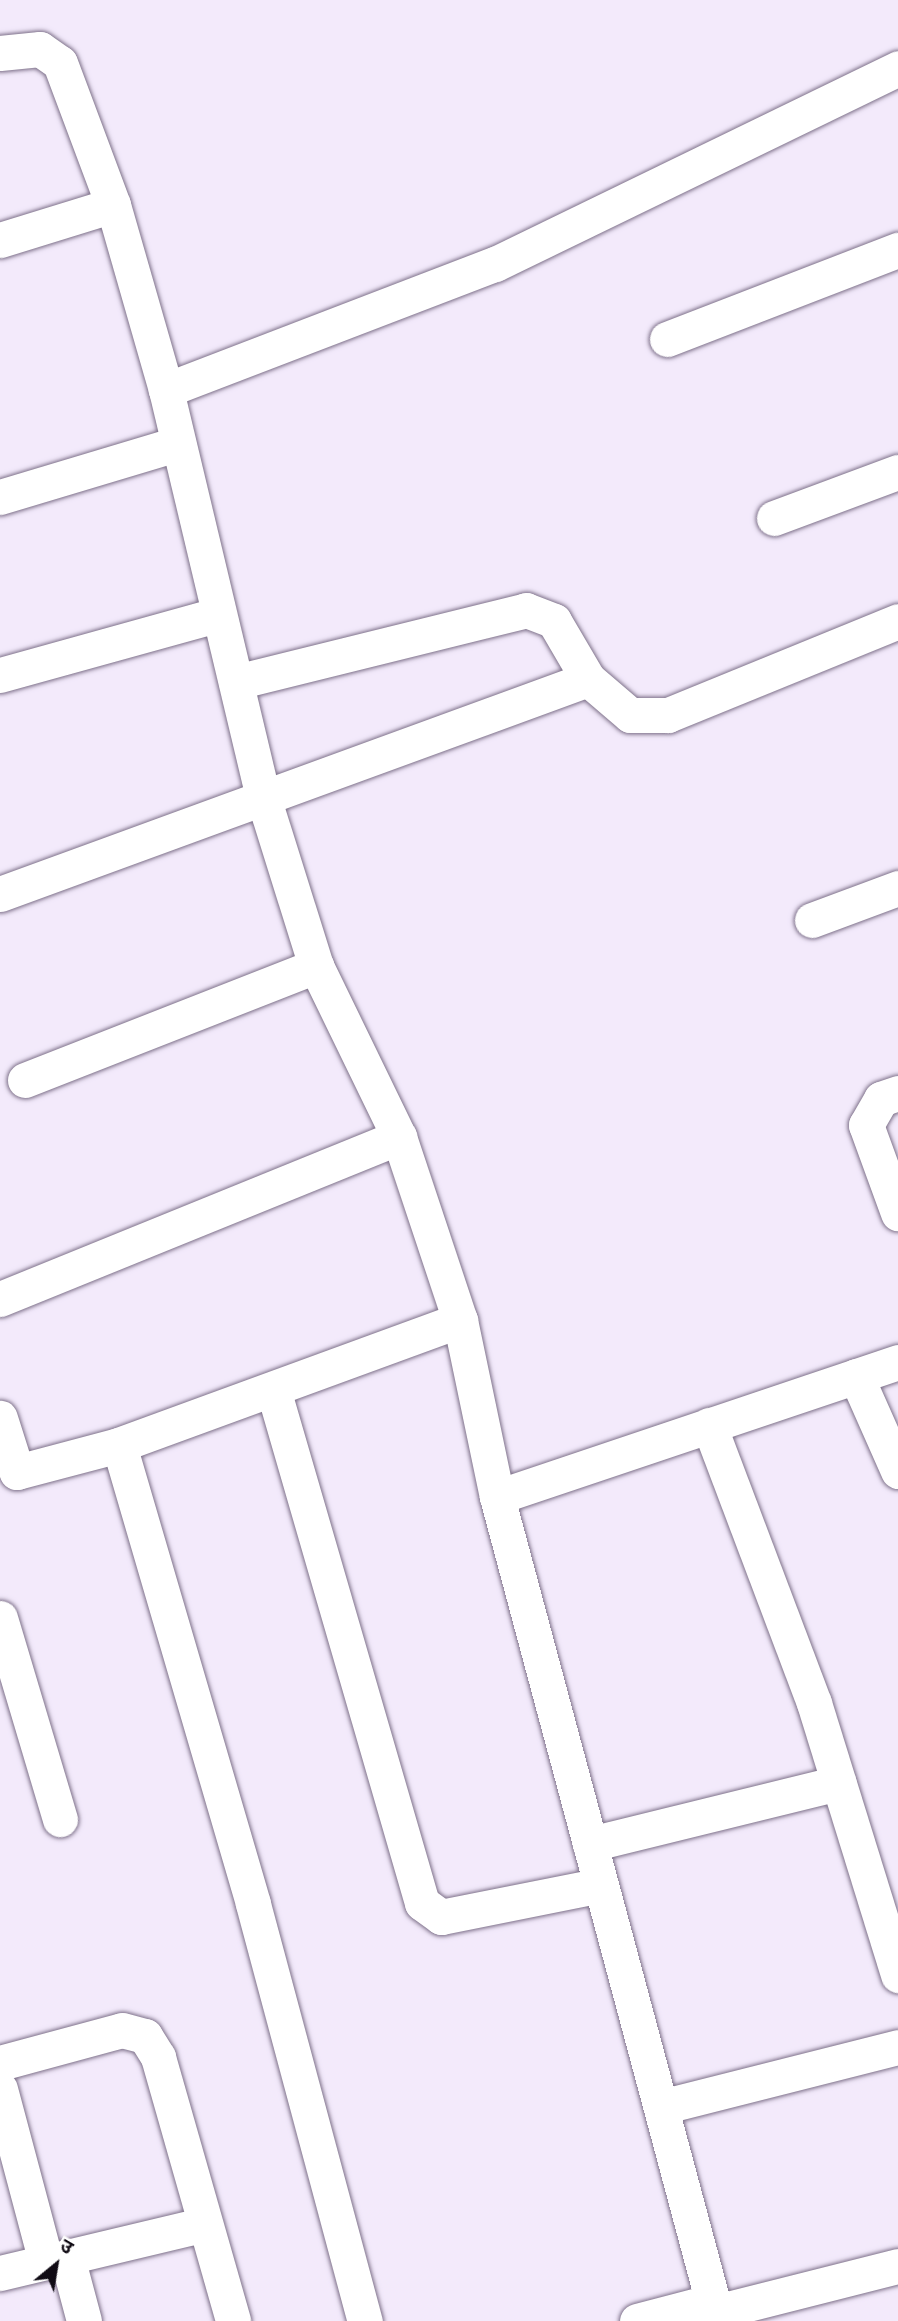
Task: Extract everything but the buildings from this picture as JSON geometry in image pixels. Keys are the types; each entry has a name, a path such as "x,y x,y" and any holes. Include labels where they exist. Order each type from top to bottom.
{"street":[{"path":"0,53 40,49 61,63 113,205 166,390 217,615 264,800 316,966 398,1138 460,1320 497,1497 716,2311"},
{"path":"166,390 495,264 898,68"},
{"path":"0,240 113,205"},
{"path":"667,339 898,250"},
{"path":"0,497 177,444"},
{"path":"774,518 898,472"},
{"path":"236,682 526,610 554,621 588,679 630,715 668,715 898,621"},
{"path":"0,675 217,615"},
{"path":"0,894 264,800 588,679"},
{"path":"812,920 898,888"},
{"path":"25,1080 316,966"},
{"path":"898,1093 881,1099 866,1125 898,1213"},
{"path":"0,1299 398,1138"},
{"path":"0,1418 8,1474 119,1445 460,1320"},
{"path":"497,1497 898,1362"},
{"path":"856,1376 898,1471"},
{"path":"273,1389 422,1903 441,1917 601,1885"},
{"path":"709,1425 839,1783 884,1878 898,1975"},
{"path":"119,1445 250,1891 365,2321"},
{"path":"0,1618 60,1819"},
{"path":"590,1844 839,1783"},
{"path":"0,2063 122,2030 145,2036 158,2057 202,2225 233,2321"},
{"path":"661,2107 898,2047"},
{"path":"0,2090 56,2259 83,2321"},
{"path":"0,2273 202,2225"},
{"path":"638,2321 716,2311 898,2266"}]}
